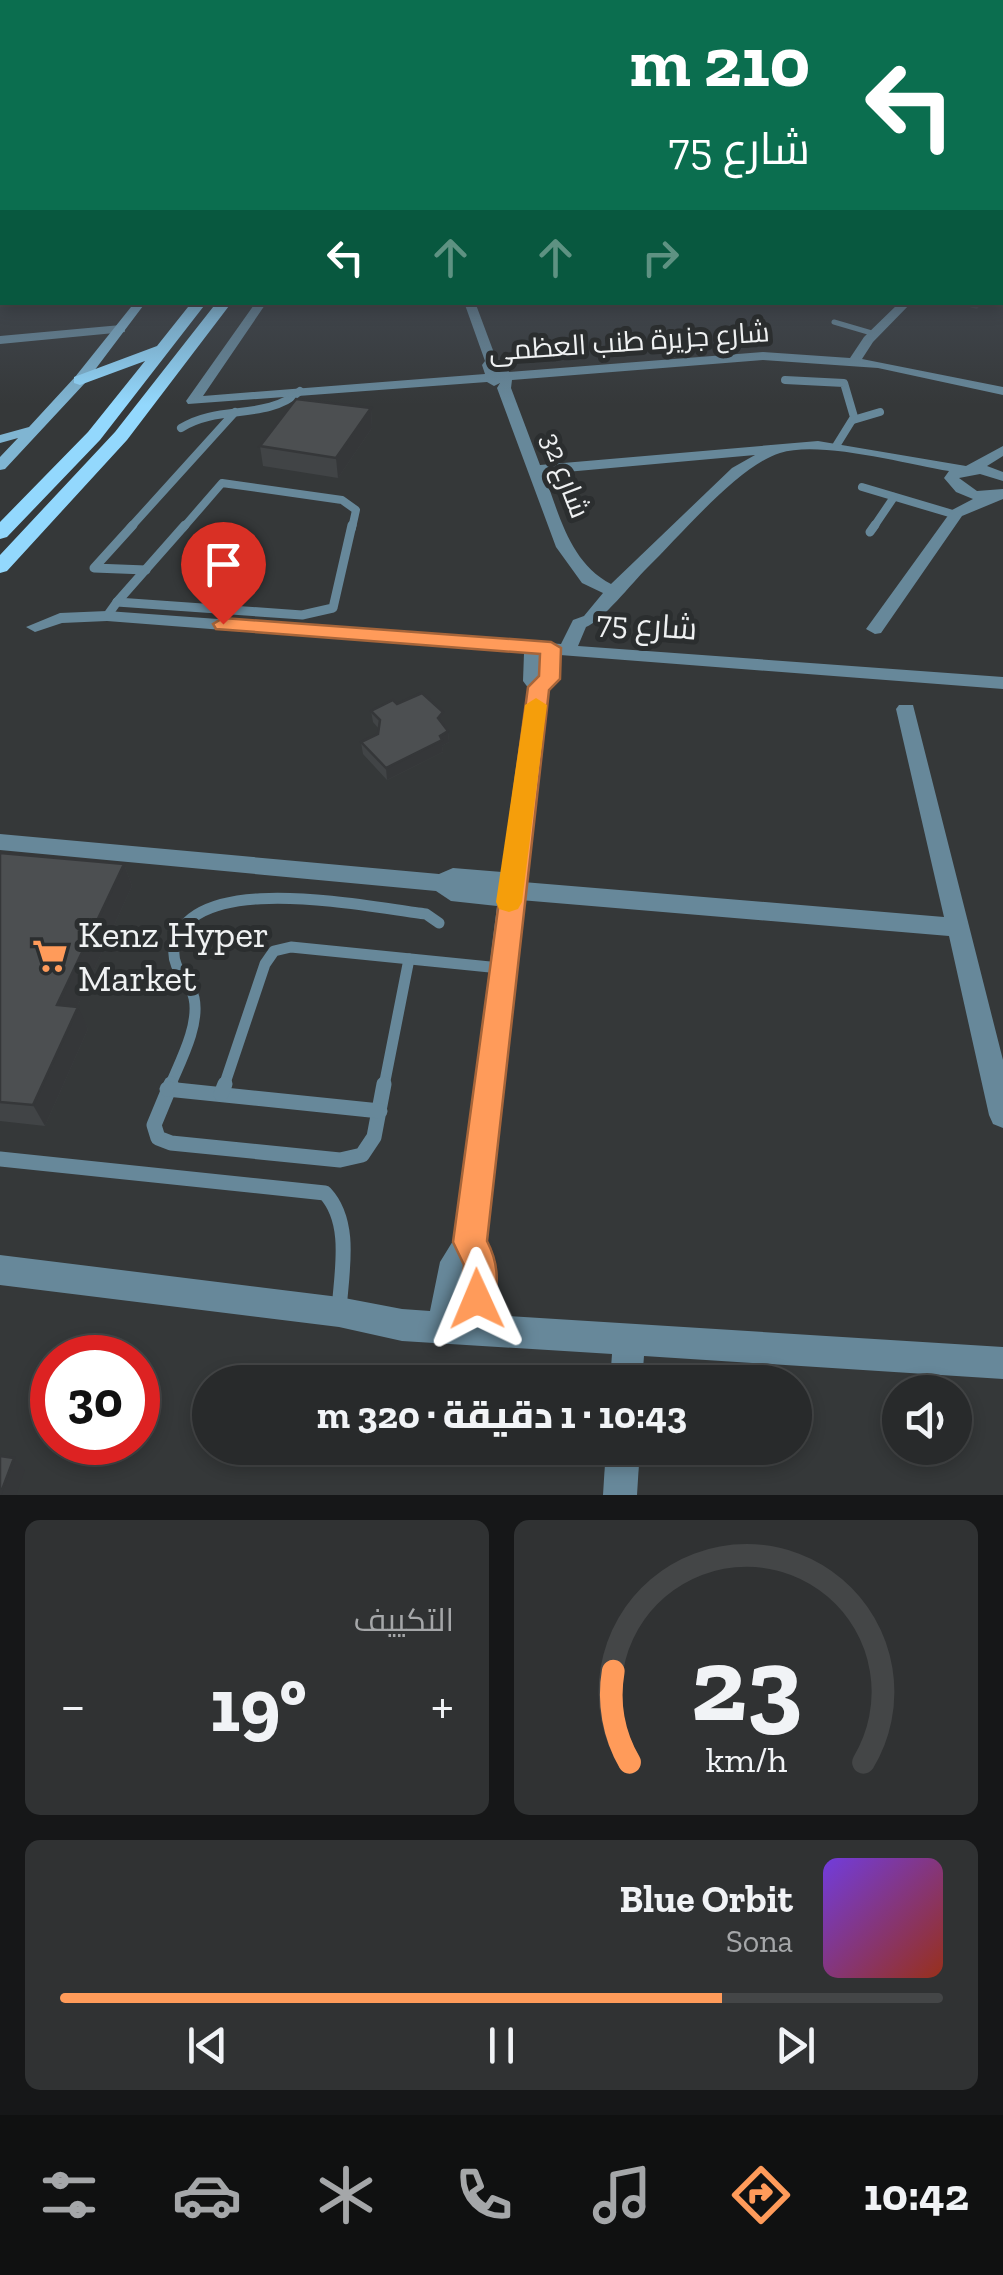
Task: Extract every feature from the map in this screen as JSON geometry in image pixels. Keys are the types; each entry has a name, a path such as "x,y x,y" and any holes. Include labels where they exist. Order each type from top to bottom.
{"main road":[{"path":"0,533 94,436 198,305"},
{"path":"2,569 121,436 223,305"},
{"path":"80,380 166,348"}],"street":[{"path":"2,462 80,380 139,305"},
{"path":"208,383 260,305"},
{"name":"شارع 32","path":"470,305 564,547 587,575 617,588"},
{"path":"854,361 905,305"},
{"path":"0,340 121,328"},
{"name":"شارع جزيرة طنب العظمى","path":"256,394 224,392 208,383 194,402 744,356 854,361 1003,391"},
{"path":"0,439 35,430"},
{"path":"535,470 786,446 836,446 962,477 999,495"},
{"path":"458,1327 481,1263 470,1242 511,890 539,687 550,679 550,648 590,620 617,588 737,471 786,446"},
{"path":"733,451 737,471"},
{"path":"962,477 1002,477 1002,452"},
{"path":"962,477 1002,452"},
{"path":"696,454 737,471"},
{"path":"875,629 957,514 962,477"},
{"path":"957,514 999,495"},
{"name":"شارع 75","path":"35,627 60,618 112,609 1003,683"},
{"path":"588,650 595,626 590,620"},
{"path":"906,709 995,1060 1003,1115"},
{"path":"0,842 442,884 451,892 511,890 960,928"},
{"path":"0,1270 458,1327 1003,1363"},
{"path":"627,1365 629,1340"},
{"path":"620,1495 621,1465"}],"lane":[{"path":"834,322 875,334"},
{"path":"785,380 841,382 853,420"},
{"path":"181,428 200,416 282,406 300,391"},
{"path":"146,570 94,568 235,412"},
{"path":"836,446 853,420 880,412"},
{"path":"222,483 342,500 356,510 336,602 324,613 302,616 112,609 222,483"},
{"path":"862,487 957,514"},
{"path":"870,532 894,497"},
{"path":"409,960 370,1147 351,1160 163,1142 154,1132 195,1007 190,986 177,969 174,950 181,931 207,908 230,900 260,900 426,914 439,923"},
{"path":"221,1094 265,964 274,952 291,947 501,968"},
{"path":"167,1089 380,1111"},
{"path":"0,1159 325,1193 334,1199 342,1217 339,1312"}],"building":[{"path":"296,399 371,408 336,458 260,446"},
{"path":"422,693 443,712 438,718 448,731 440,736 442,740 386,768 361,742 378,734 380,720 371,711 393,700 397,704"},
{"name":"Kenz Hyper Market","path":"0,853 124,864 57,1005 78,1007 33,1105 0,1102"},
{"path":"0,1456 14,1458 0,1495"}],"slow traffic":[{"path":"509,902 536,705"}],"place":[{"name":"Kenz Hyper Market","path":"50,956"}],"route":[{"path":"223,624 551,648 550,679 539,687 496,1007 470,1242 481,1263 477,1299"}]}
